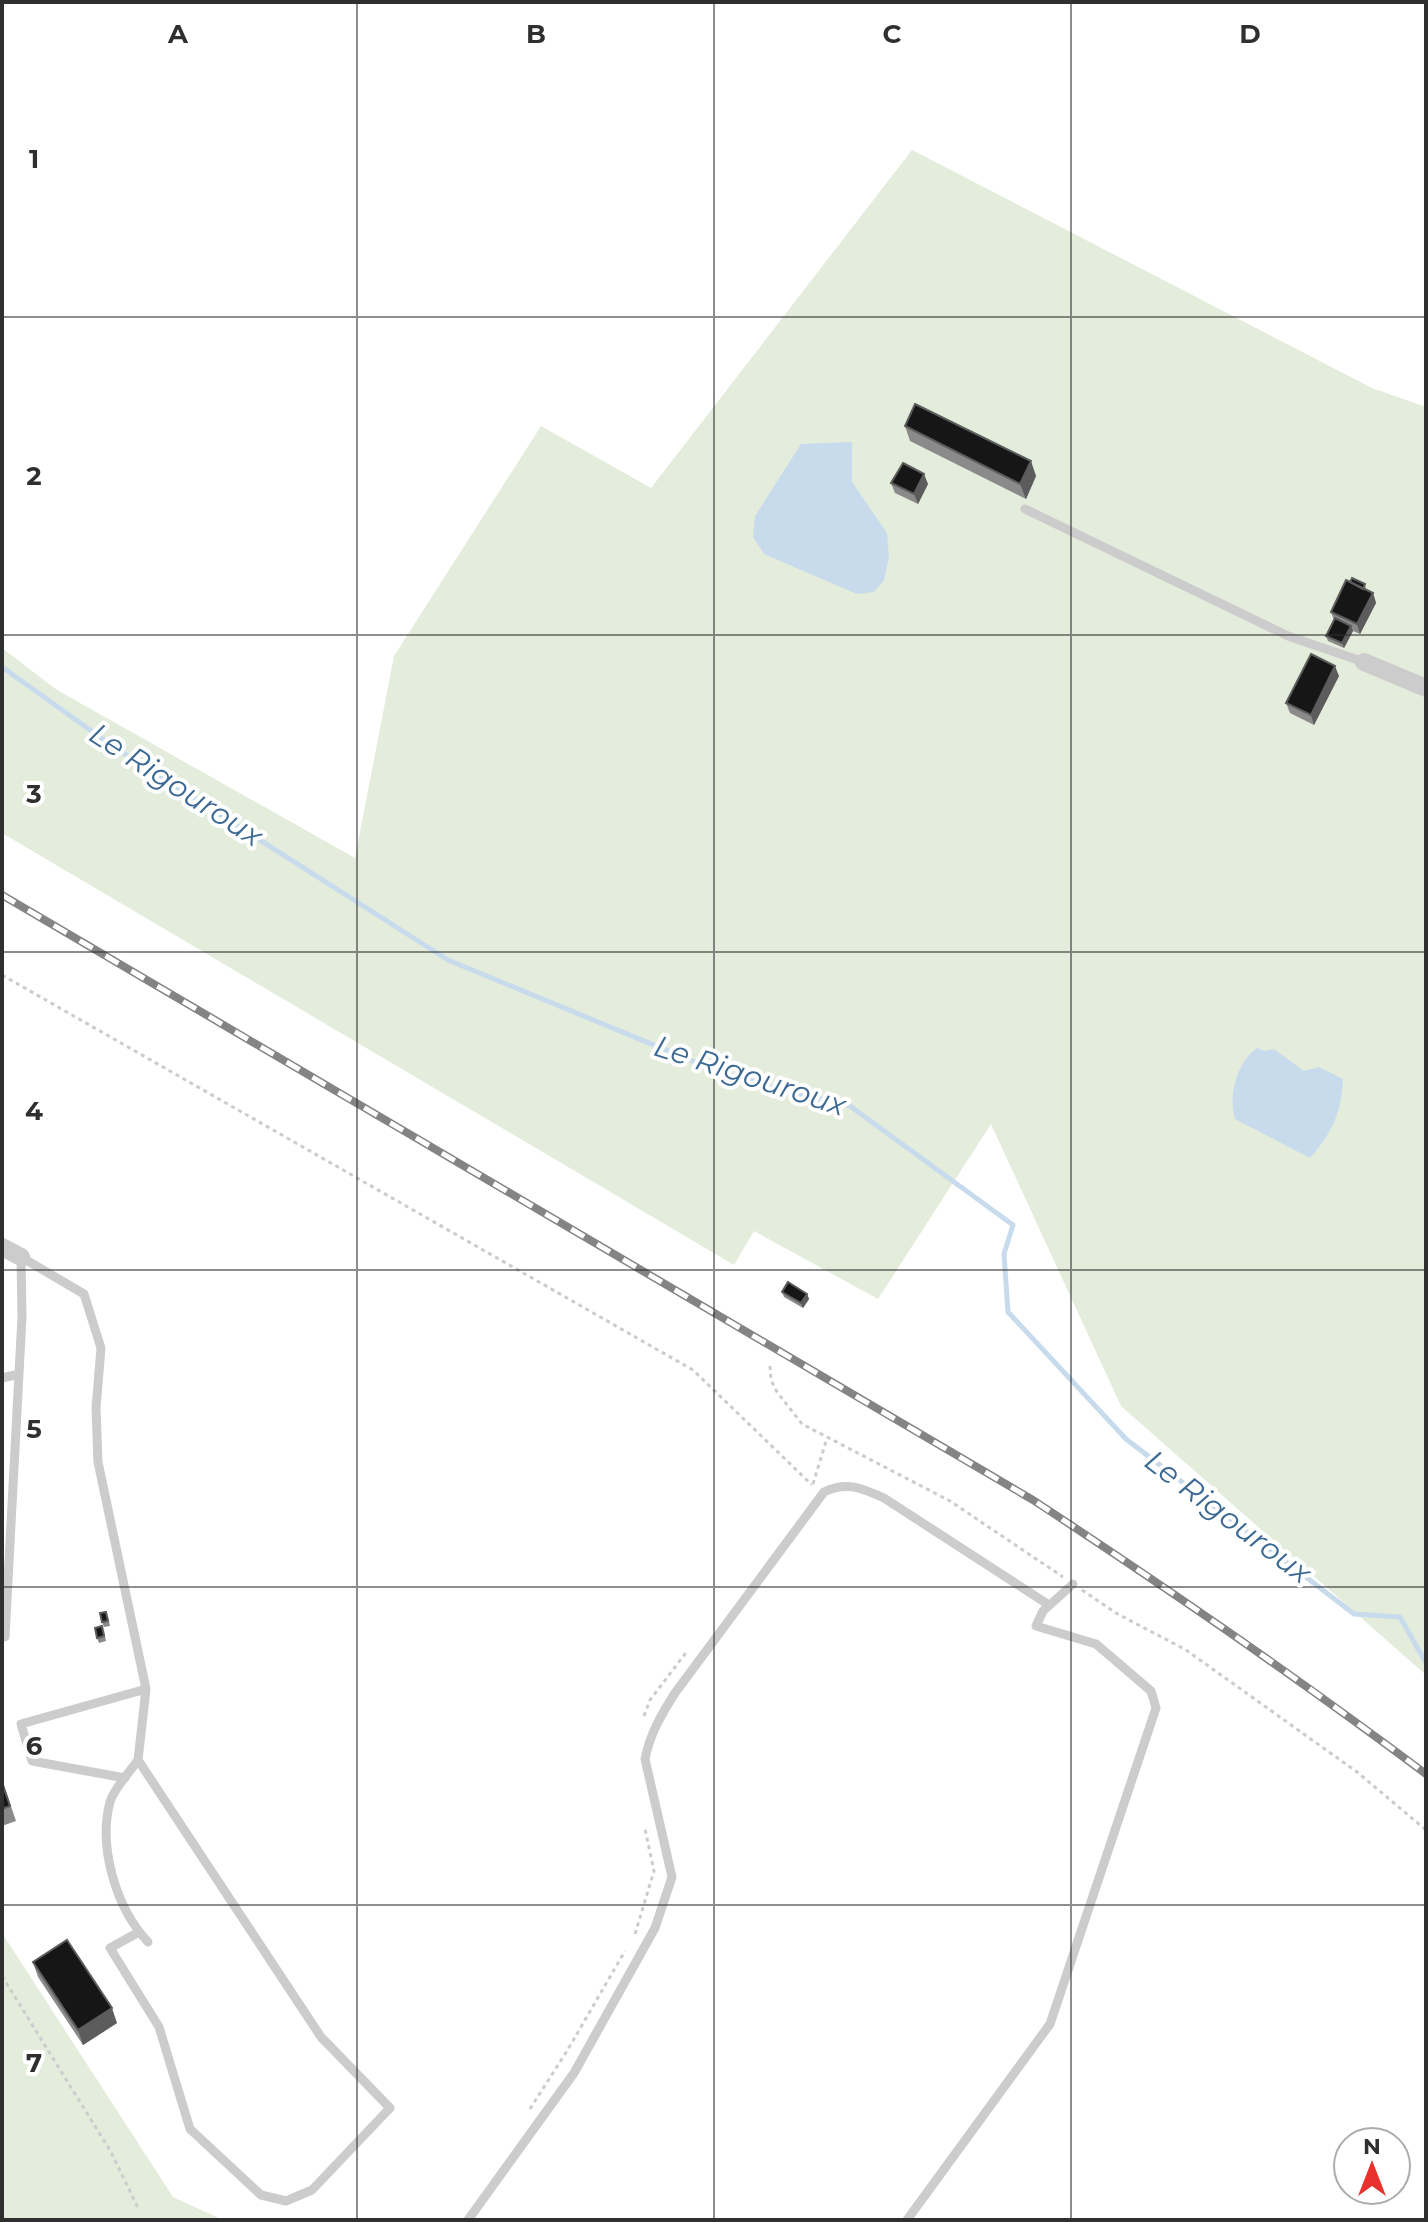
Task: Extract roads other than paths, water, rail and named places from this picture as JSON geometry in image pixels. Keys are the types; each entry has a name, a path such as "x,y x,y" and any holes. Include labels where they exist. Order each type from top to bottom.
{"street":[{"path":"1364,662 1426,688"},
{"path":"2,1247 21,1257"}],"lane":[{"path":"1025,509 1288,636 1364,662"},
{"path":"5,1637 22,1317 21,1257"},
{"path":"21,1257 84,1294 101,1348 96,1408 98,1462 146,1689 138,1760 110,1800 107,1837 112,1874 128,1916 148,1942"},
{"path":"2,1378 19,1374"},
{"path":"468,2220 574,2073 655,1928 665,1903 672,1877 645,1759 654,1729 675,1693 824,1492 839,1485 848,1485 884,1498 1049,1605"},
{"path":"907,2220 1050,2024 1156,1708 1151,1691 1096,1644 1036,1626 1043,1611 1073,1584"},
{"path":"125,1778 32,1761 21,1724 146,1689"},
{"path":"138,1760 321,2037 390,2108 312,2190 286,2201 261,2195 190,2129 159,2027 110,1948 139,1932"}],"water":[{"path":"852,442 852,482 887,533 889,557 884,580 874,592 857,594 764,554 753,537 755,516 801,444"},
{"path":"1257,1048 1265,1051 1274,1049 1304,1071 1319,1067 1343,1079 1334,1122 1310,1158 1235,1119 1233,1100 1239,1070"}],"waterway":[{"name":"Le Rigouroux","path":"2,667 111,745 448,960 724,1074 850,1106 1013,1225 1004,1254 1008,1312 1126,1439 1354,1614 1400,1617 1426,1663"}],"railway":[{"path":"2,895 1033,1500 1232,1634 1426,1774"}]}
